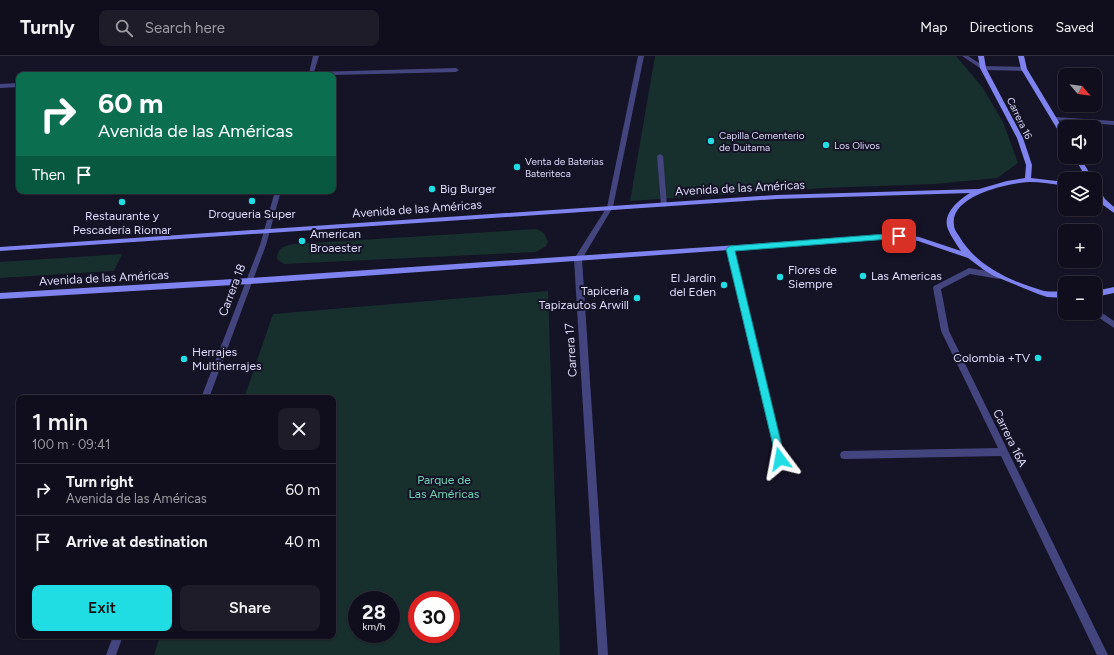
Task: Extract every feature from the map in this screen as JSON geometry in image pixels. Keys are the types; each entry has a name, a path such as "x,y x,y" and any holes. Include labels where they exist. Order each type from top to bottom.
{"main road":[{"name":"Carrera 16","path":"981,56 983,68 1020,138 1029,165 1028,180"},
{"path":"1021,56 1024,69 1058,126"},
{"path":"1058,183 1028,180 1009,183 979,191 962,200 952,212 950,225 959,245 972,258 999,276 1046,294 1058,295"},
{"name":"Avenida de las Américas","path":"0,249 776,197 979,191"},
{"path":"1102,200 1114,211"},
{"name":"Avenida de las Américas","path":"0,296 730,249 899,236 919,239 972,258"},
{"path":"1102,293 1114,290"}],"street":[{"path":"312,72 316,56"},
{"path":"578,259 610,207 641,56"},
{"name":"Carrera 16","path":"965,56 983,68"},
{"path":"983,68 1024,69"},
{"path":"336,73 456,70"},
{"path":"0,86 16,85"},
{"path":"1054,119 1114,123"},
{"path":"660,156 664,205"},
{"name":"Carrera 18","path":"206,395 240,302 250,281 267,231 277,194"},
{"path":"730,249 780,459"},
{"name":"Carrera 17","path":"578,259 603,655"},
{"name":"Carrera 16A","path":"999,276 969,271 937,288 945,331 1103,655"},
{"path":"1102,316 1114,325"},
{"path":"844,455 1004,452"},
{"path":"111,655 117,639"}],"green space":[{"path":"655,56 956,56 983,88 1003,122 1018,163 997,178 935,184 824,188 630,201"},
{"path":"537,229 544,233 548,242 546,246 536,252 284,264 277,259 278,252 282,248 295,244"},
{"path":"122,254 114,271 0,278 0,262"},
{"name":"Parque de Las Américas","path":"548,291 560,655 154,655 159,639 336,639 336,395 245,395 273,314"}],"place":[{"name":"Capilla Cementerio de Duitama","path":"711,141"},
{"name":"Los Olivos","path":"826,145"},
{"name":"Venta de Baterias Bateriteca","path":"517,167"},
{"name":"Big Burger","path":"432,189"},
{"name":"Drogueria Super","path":"252,201"},
{"name":"Restaurante y Pescadería Riomar","path":"122,202"},
{"name":"American Broaester","path":"302,241"},
{"name":"Las Americas","path":"863,276"},
{"name":"Flores de Siempre","path":"780,277"},
{"name":"El Jardin del Eden","path":"724,285"},
{"name":"Tapiceria Tapizautos Arwill","path":"637,298"},
{"name":"Colombia +TV","path":"1038,358"},
{"name":"Herrajes Multiherrajes","path":"184,359"}],"route":[{"path":"780,459 730,249 899,236"}]}
